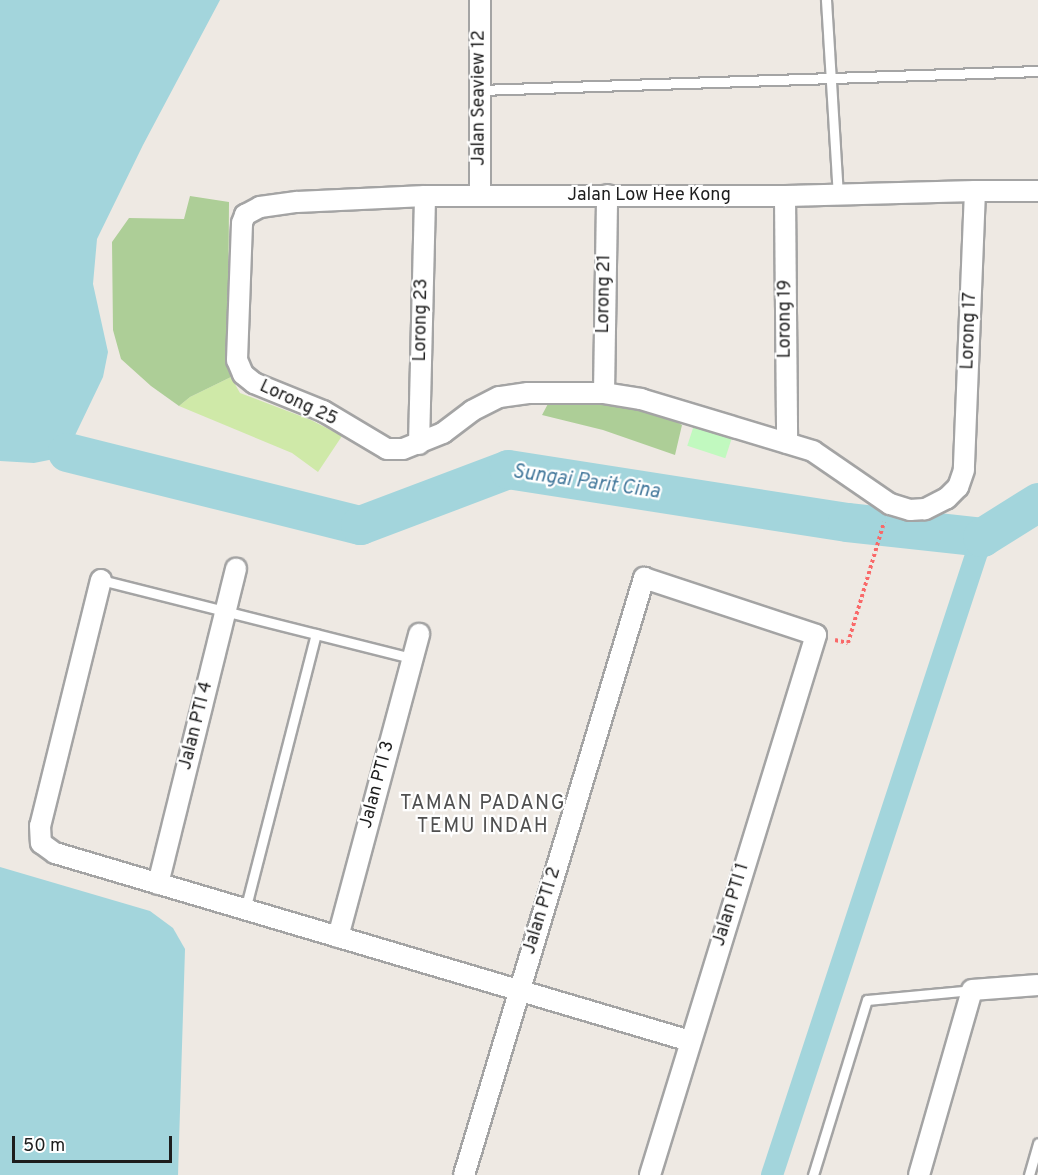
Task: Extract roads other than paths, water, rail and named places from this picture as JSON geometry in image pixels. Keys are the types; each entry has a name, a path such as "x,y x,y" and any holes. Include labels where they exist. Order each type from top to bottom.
{"street":[{"name":"Jalan Seaview 12","path":"480,0 480,195"},
{"name":"Jalan Low Hee Kong","path":"260,207 318,200 425,196 785,196 1038,190"},
{"name":"Lorong 17","path":"887,512 926,508 947,498 958,487 964,470 975,191"},
{"name":"Lorong 21","path":"604,393 607,195"},
{"name":"Lorong 23","path":"420,444 425,196"},
{"name":"Lorong 19","path":"785,196 787,443"},
{"name":"Lorong 25","path":"260,207 245,215 242,223 237,360 243,374 254,383 323,411 387,449 403,449 444,433 472,411 499,397 528,393 604,393 641,399 813,451 887,512"},
{"name":"Jalan PTI 4","path":"158,884 236,569"},
{"name":"Jalan PTI 2","path":"464,1175 644,578 816,635"},
{"path":"101,580 40,826 41,843 55,853 690,1041"},
{"name":"Jalan PTI 3","path":"338,937 419,634"},
{"name":"Jalan PTI 1","path":"650,1175 816,635"},
{"path":"919,1175 972,990 1038,984"}],"lane":[{"path":"826,0 838,194"},
{"path":"480,90 1038,71"},
{"path":"101,580 412,658"},
{"path":"245,910 316,634"},
{"path":"813,1175 867,1000 972,990"},
{"path":"1029,1175 1038,1143"}],"water":[{"path":"0,0 220,0 143,145 97,239 93,284 108,352 103,377 67,452 54,459 34,463 0,461"},
{"path":"0,867 150,911 173,928 185,949 178,1175 0,1175"}],"waterway":[{"name":"Sungai Parit Cina","path":"67,452 360,525 508,469 847,522 982,537 1038,502"},
{"path":"772,1175 982,537"}],"district":[{"name":"TAMAN PADANG TEMU INDAH","path":"483,816"}]}
